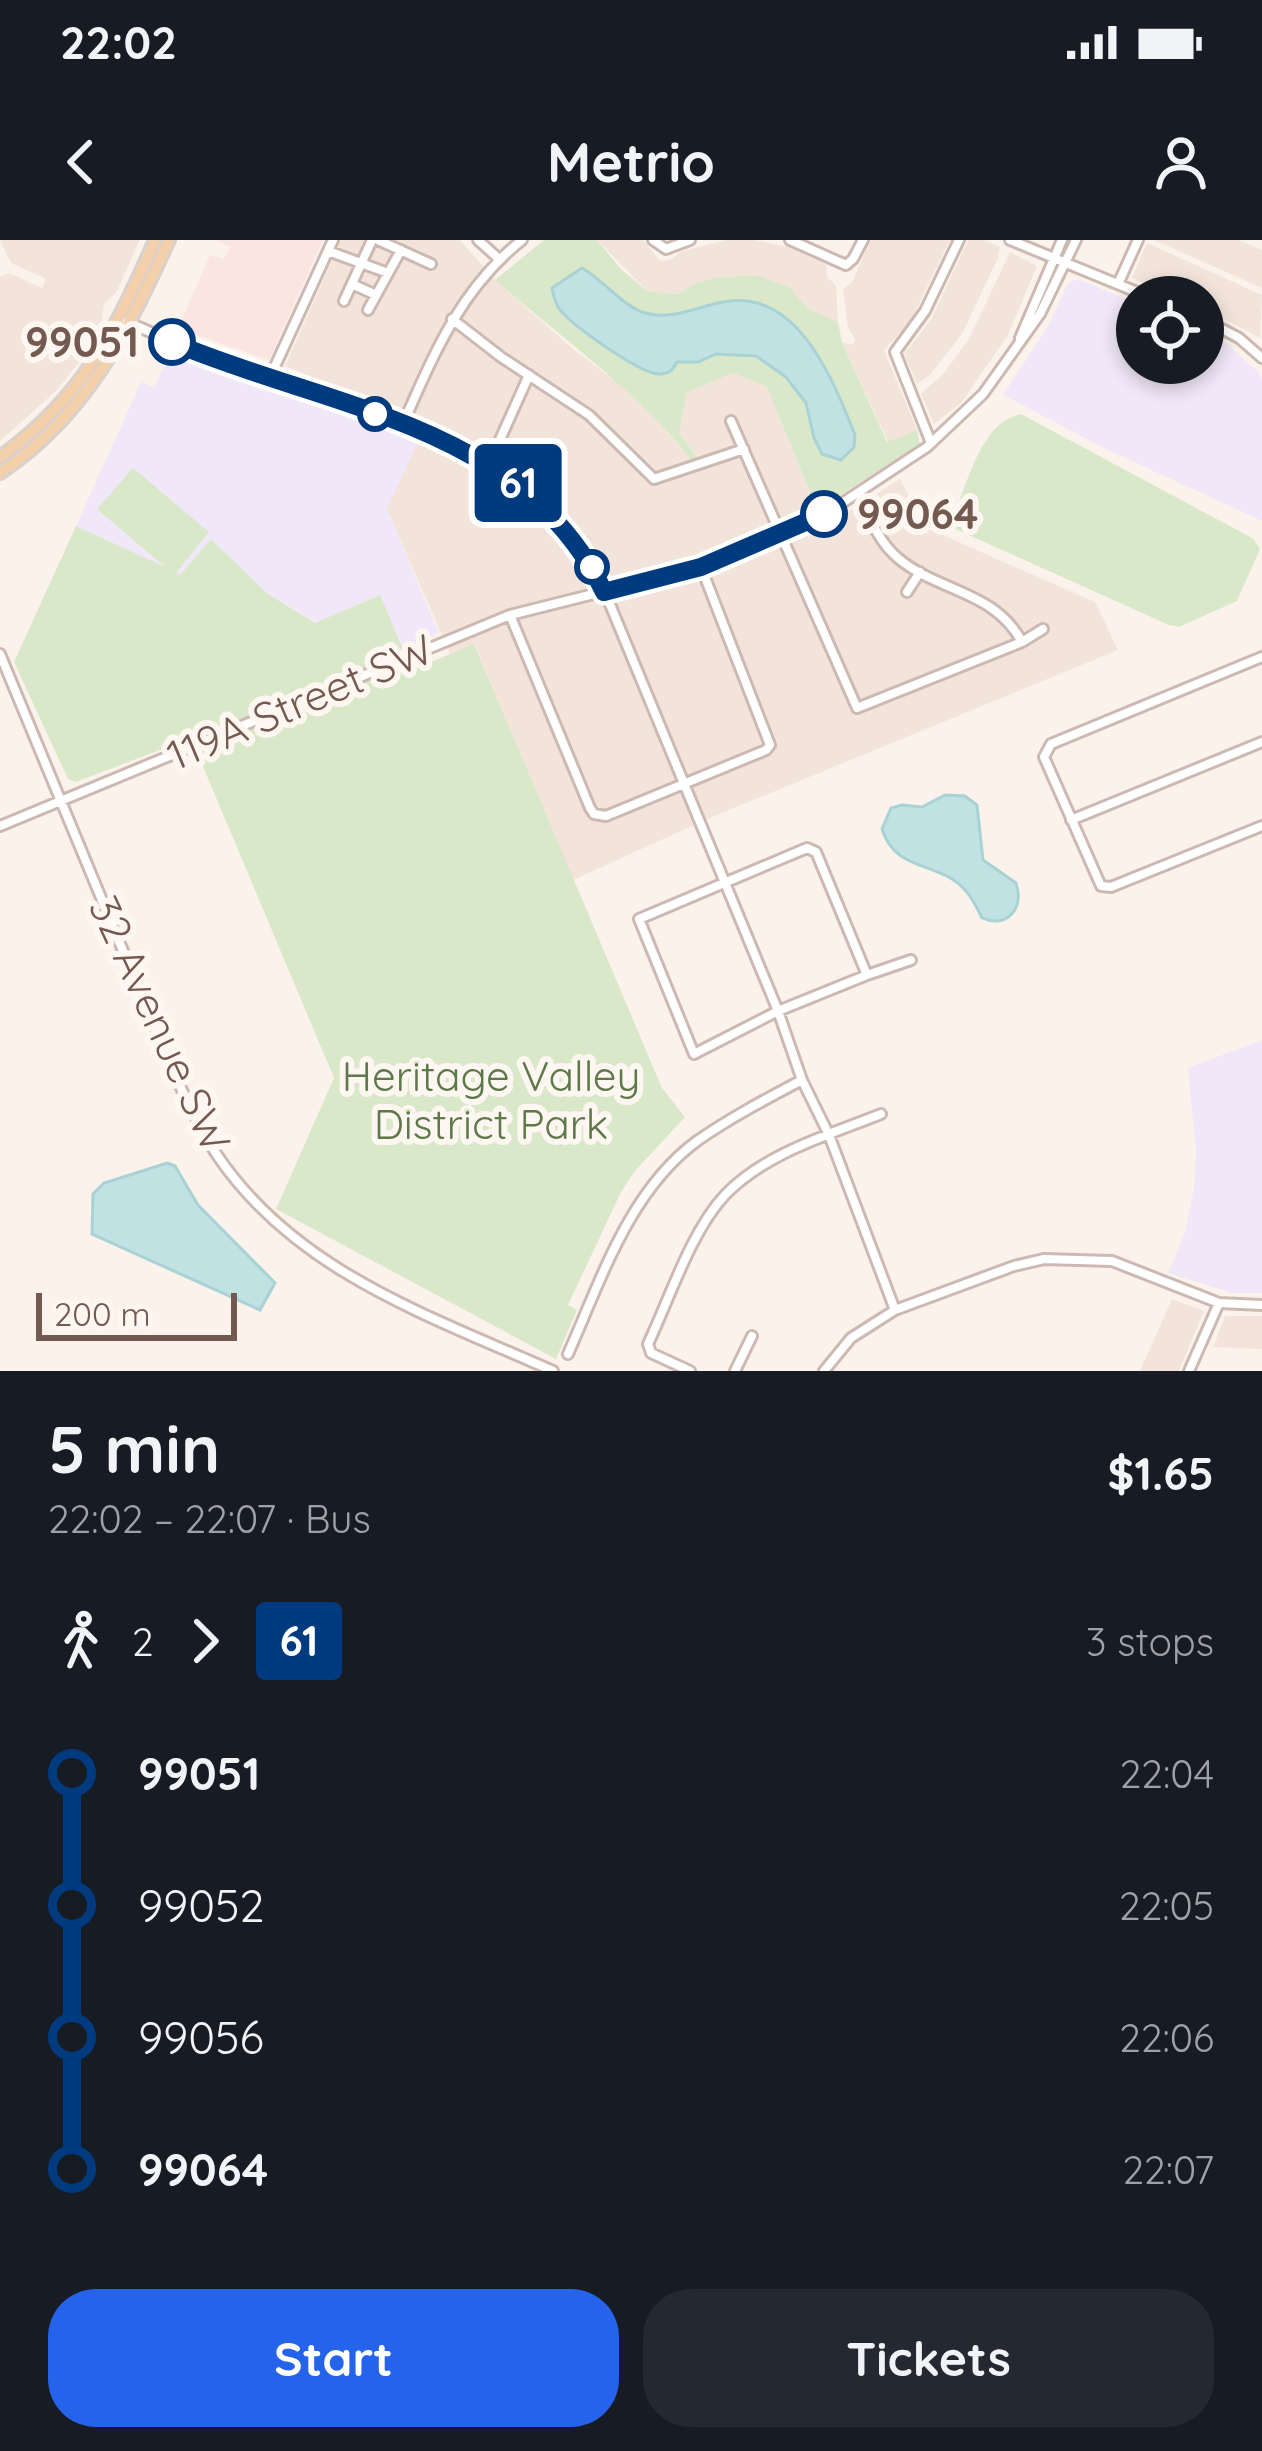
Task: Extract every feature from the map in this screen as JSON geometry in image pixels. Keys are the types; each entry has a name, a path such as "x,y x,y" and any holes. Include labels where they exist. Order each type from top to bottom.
{"main road":[{"path":"0,473 73,410 108,364 155,240"},
{"path":"0,457 68,398 126,321 169,240"}],"street":[{"path":"271,375 333,240"},
{"path":"344,301 375,240 431,264"},
{"path":"478,240 499,260"},
{"path":"402,426 452,319 499,260 522,240"},
{"path":"653,240 666,249 690,240"},
{"path":"790,240 846,265 854,260 862,240"},
{"path":"931,443 894,354 925,311 958,240"},
{"path":"1010,240 1116,283"},
{"path":"1016,348 1062,240"},
{"path":"1016,348 1047,302 1076,240"},
{"path":"1122,276 1138,240"},
{"path":"328,250 388,273"},
{"path":"368,310 400,250"},
{"path":"352,284 376,295"},
{"path":"452,319 603,426 654,479 744,449"},
{"path":"126,321 211,358 330,394 489,464 536,497 566,528 604,592 778,1011 802,1081 829,1135 895,1310"},
{"path":"1224,330 1261,354"},
{"name":"119A Street SW","path":"0,826 510,615 701,567 781,536 860,494 931,443 983,394 1016,348"},
{"path":"489,464 529,375"},
{"path":"731,422 857,708 1022,642 1043,629"},
{"path":"860,494 885,544 920,572 990,605 1010,622 1022,642"},
{"path":"510,615 590,808 598,816 766,750 771,741 701,567"},
{"path":"907,592 920,572"},
{"name":"32 Avenue SW","path":"0,654 194,1116 217,1155 251,1198 299,1243 340,1272 553,1371"},
{"path":"1262,657 1047,747 1045,758 1096,879 1106,887 1262,826"},
{"path":"1071,820 1262,742"},
{"path":"867,975 812,848 639,919 694,1054 778,1011 910,960"},
{"path":"568,1354 612,1255 649,1189 695,1143 802,1081"},
{"path":"690,1371 648,1350 706,1221 725,1196 758,1169 881,1114"},
{"path":"824,1371 851,1338 895,1310 1014,1266 1078,1258 1129,1266 1219,1303 1262,1305"},
{"path":"1189,1371 1219,1303"},
{"path":"735,1371 752,1336"}],"shaded area":[{"path":"0,240 140,240 116,293 104,304 101,326 85,355 57,390 0,441 0,277 9,273 42,288 46,279 11,263"},
{"path":"217,240 323,240 269,360 178,329 210,255 224,259 230,247"},
{"path":"341,240 460,240 495,280 635,396 692,460 698,457 679,433 687,391 733,373 767,387 824,527 900,479 922,521 938,533 1095,602 1118,650 712,817 573,880 475,645 450,654 387,509 426,422 285,366"},
{"path":"597,240 643,240 660,261 727,240 788,247 826,264 827,276 836,286 838,322 808,309 790,287 694,284 678,294 647,291"},
{"path":"871,240 950,240 911,320 884,350 917,430 888,442 842,342 853,345 855,339 848,328 843,289 852,282"},
{"path":"968,240 1000,247 998,258 962,334 930,375 917,384 904,354 931,320"},
{"path":"1154,240 1239,240 1262,250 1262,288"},
{"path":"1147,243 1220,276 1133,276"},
{"path":"1010,252 1037,266 1008,335 961,403 934,424 921,394 969,339"},
{"path":"1224,278 1262,295 1260,338 1224,318"},
{"path":"1078,279 1116,295 1116,384 1224,384 1224,342 1257,371 1262,378 1262,521 1003,395 1047,328 1068,283"},
{"path":"170,354 320,403 417,444 387,509 439,633 403,648 379,595 316,623 268,594 211,539 180,575 76,526 141,382 154,387"},
{"path":"1262,1040 1262,1293 1232,1293 1168,1273 1185,1233 1194,1188 1196,1152 1188,1068"},
{"path":"1172,1299 1204,1311 1179,1371 1140,1371"},
{"path":"1225,1316 1262,1316 1262,1349 1213,1347"}],"green space":[{"path":"544,240 597,240 647,291 678,294 720,277 758,276 790,287 808,309 838,322 842,342 887,442 917,430 920,444 817,510 767,387 733,373 687,392 679,433 698,458 692,461 623,388 495,280"},
{"path":"1021,414 1254,539 1260,549 1237,601 1179,627 1169,625 953,528 954,514 986,440 1007,419"},
{"name":"Heritage Valley District Park","path":"133,468 209,532 176,573 180,575 211,539 268,594 315,623 380,595 412,670 474,644 662,1088 685,1117 621,1192 568,1305 577,1310 556,1359 276,1209 334,1078 191,738 76,782 68,779 14,662 76,526 165,567 97,509"}],"water":[{"path":"582,268 626,303 652,315 724,302 750,301 773,309 792,323 823,365 855,435 854,447 841,460 822,454 806,403 786,377 756,356 716,354 698,362 677,362 662,374 612,351 571,321 556,302 552,288"},
{"path":"945,795 965,796 977,805 983,860 1016,883 1016,908 1006,918 982,918 958,883 902,857 887,841 882,829 891,808 922,807"},
{"path":"167,1163 175,1166 198,1205 275,1283 260,1310 92,1234 93,1194 104,1183"}],"bus line":[{"name":"61","path":"172,342 330,394 489,464 536,497 566,528 604,592 701,567 824,514"}],"place":[{"name":"99051","path":"172,342"},
{"name":"99064","path":"824,514"}]}
